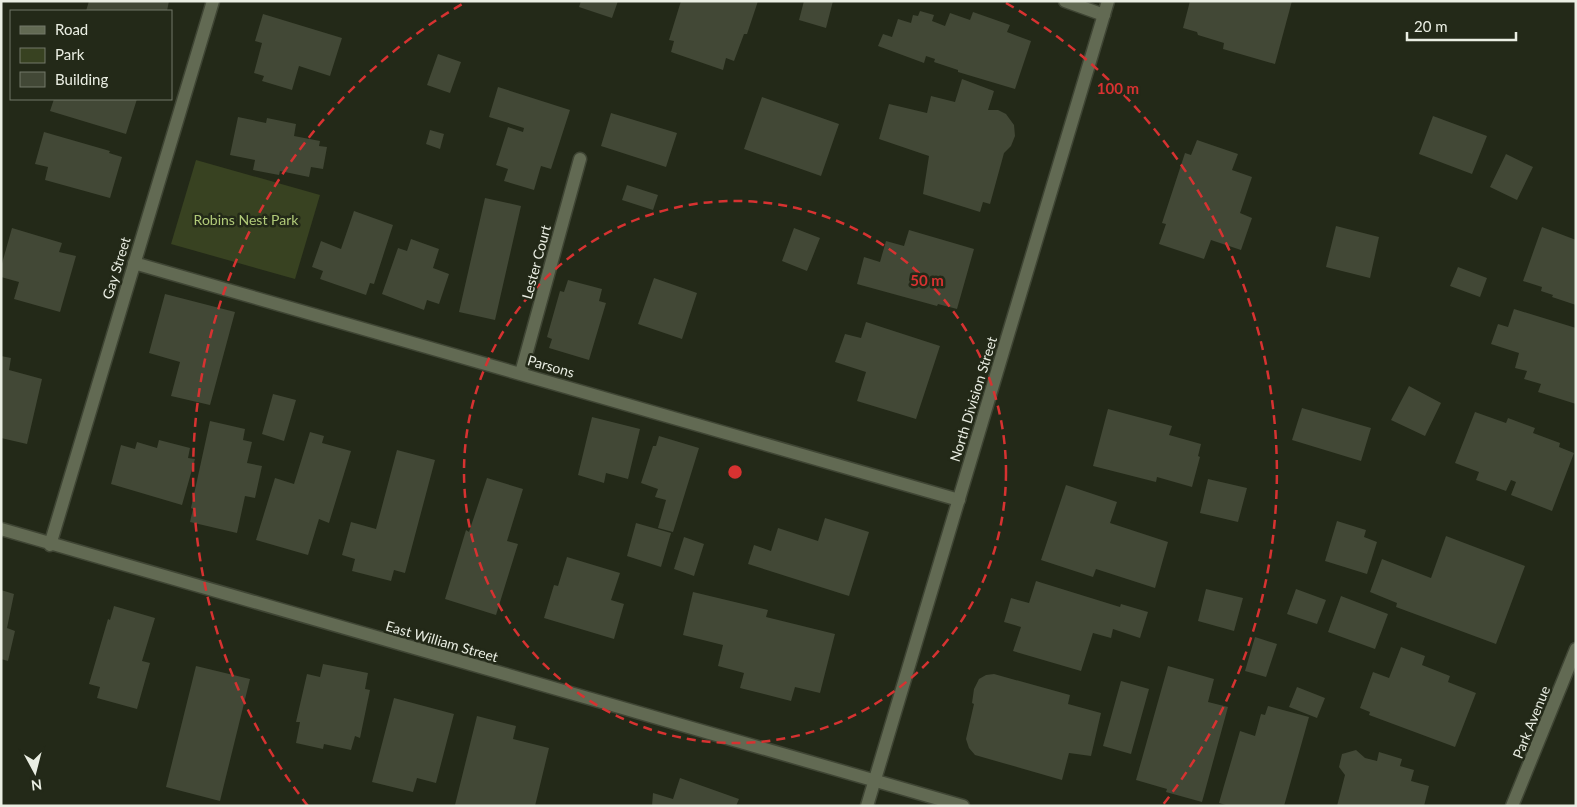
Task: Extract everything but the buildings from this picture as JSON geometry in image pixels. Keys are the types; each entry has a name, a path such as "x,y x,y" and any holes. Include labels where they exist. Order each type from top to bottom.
{"street":[{"name":"Gay Street","path":"50,544 213,1"},
{"path":"1065,1 1104,15"},
{"name":"North Division Street","path":"867,806 1108,1"},
{"name":"Lester Court","path":"521,373 580,159"},
{"name":"Parsons","path":"134,263 959,500"},
{"name":"East William Street","path":"1,529 963,806"},
{"name":"Park Avenue","path":"1512,806 1576,649"}],"green space":[{"name":"Robins Nest Park","path":"196,160 320,195 295,279 171,244"}]}
